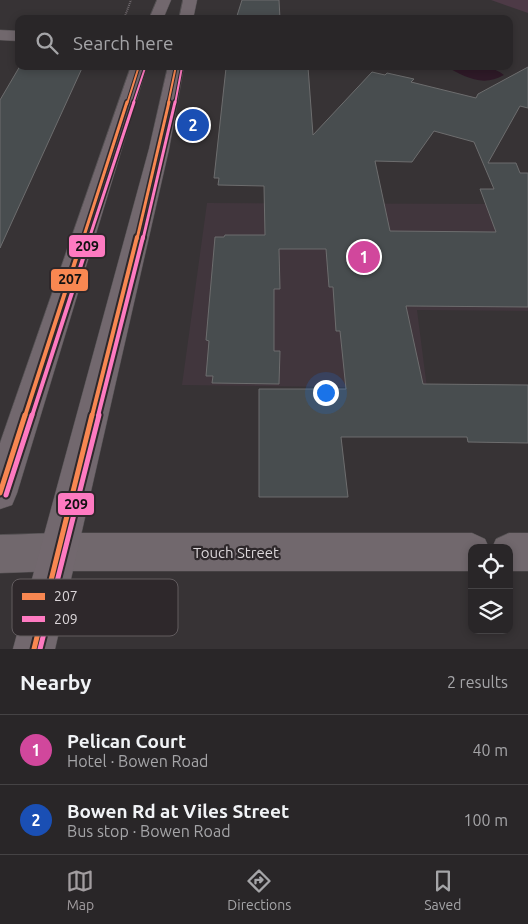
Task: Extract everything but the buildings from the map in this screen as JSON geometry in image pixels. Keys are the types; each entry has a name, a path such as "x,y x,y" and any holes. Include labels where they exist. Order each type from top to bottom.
{"main road":[{"path":"158,15 164,0"},
{"path":"187,15 190,0"},
{"path":"0,493 139,70"},
{"path":"51,579 159,149 175,70"},
{"path":"34,649 37,636"}],"street":[{"path":"0,35 15,36"},
{"name":"Touch Street","path":"0,554 57,552 468,552"},
{"path":"513,552 528,552"}],"path":[{"path":"125,15 131,0"}],"shaded area":[{"path":"491,0 528,0 528,13"},
{"path":"453,70 496,70 504,75 496,79 481,81 466,77"},
{"path":"207,203 528,204 528,311 417,310 427,388 182,385"}],"transit line":[{"name":"207","path":"0,493 138,70"},
{"name":"209","path":"6,495 144,70"},
{"name":"207","path":"52,579 159,149 175,70"},
{"name":"209","path":"58,579 165,151 181,70"},
{"name":"207","path":"34,649 37,636"},
{"name":"209","path":"40,649 43,636"}],"place":[{"name":"Bowen Rd at Viles Street","path":"193,125"},
{"name":"Pelican Court","path":"364,257"}]}
